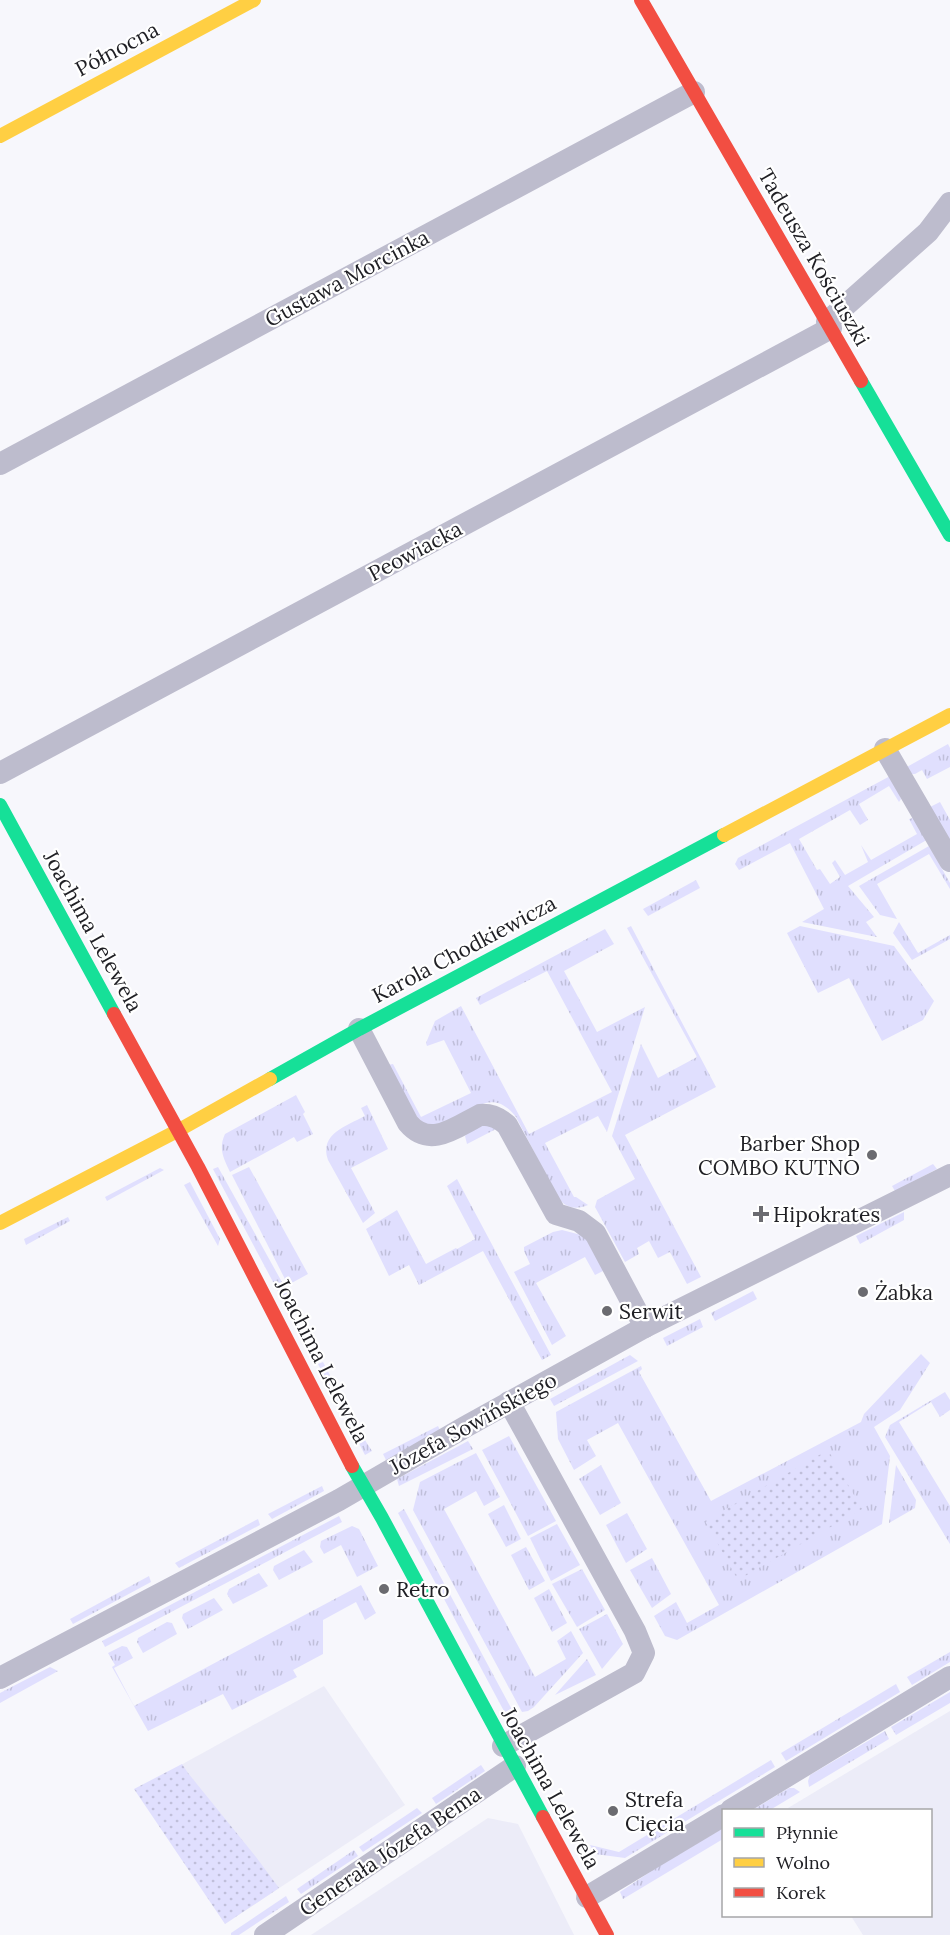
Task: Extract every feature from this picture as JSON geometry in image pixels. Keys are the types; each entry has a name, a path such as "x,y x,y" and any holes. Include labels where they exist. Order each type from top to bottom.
{"street":[{"name":"Północna","path":"0,136 254,0"},
{"name":"Tadeusza Kościuszki","path":"641,0 950,535"},
{"name":"Gustawa Morcinka","path":"0,464 694,92"},
{"name":"Peowiacka","path":"0,773 829,325 928,232 950,203"},
{"name":"Karola Chodkiewicza","path":"0,1223 178,1130 359,1029 950,715"},
{"path":"885,749 950,861"},
{"name":"Joachima Lelewela","path":"0,805 178,1130 363,1486 607,1935"},
{"path":"359,1029 408,1122 418,1132 429,1136 439,1135 480,1115 487,1114 507,1125 556,1214 584,1224 600,1239 645,1328"},
{"name":"Józefa Sowińskiego","path":"0,1678 258,1544 645,1328 950,1175"},
{"path":"503,1746 634,1672 644,1653 635,1631 510,1402"},
{"path":"733,1809 950,1677"},
{"name":"Generała Józefa Bema","path":"265,1935 515,1767"},
{"path":"587,1897 722,1816"}],"shaded area":[{"path":"324,1686 405,1805 225,1924 161,1776"},
{"path":"950,1711 950,1935 863,1935 852,1917 932,1917 932,1809 788,1808"},
{"path":"488,1818 518,1824 574,1935 311,1935"}],"green space":[{"path":"948,744 950,767 927,779 922,770 915,774 908,774 905,768"},
{"path":"892,775 901,799 899,802 889,786 859,804 868,820 860,825 850,810 799,839 817,870 820,869 830,884 840,877 832,863 835,860 845,875 868,862 861,845 871,860 917,834 909,819 913,818 930,838 848,886 874,917 866,922 877,937 802,922 824,909 790,843 739,870 735,864 738,858"},
{"path":"940,802 950,820 950,849 930,807"},
{"path":"929,846 950,883 950,889 929,854 877,884 897,919 880,915 859,886"},
{"path":"696,880 700,888 648,916 643,909"},
{"path":"899,922 918,953 950,935 950,939 912,960 893,933"},
{"path":"631,926 716,1087 625,1135 701,1277 687,1284 670,1252 658,1258 649,1241 637,1248 639,1254 625,1262 595,1207 597,1200 635,1179 612,1136 641,1044 658,1078 697,1057 627,928"},
{"path":"800,926 894,946 934,1001 923,1020 882,1041 849,978 818,993 787,933"},
{"path":"605,929 614,944 564,971 597,1032 645,1007 607,1132 598,1116 545,1143 574,1197 588,1205 575,1208 564,1204 558,1198 516,1117 506,1107 497,1103 487,1103 441,1126 422,1126 387,1065 393,1064 421,1117 471,1093 444,1040 427,1046 426,1043 435,1021 461,1006 529,1134 612,1092 547,971 480,1005 476,998"},
{"path":"296,1095 313,1134 297,1142 294,1137 230,1172 222,1149 225,1134"},
{"path":"367,1105 388,1149 351,1168 375,1213 363,1223 328,1160 326,1151 327,1144 336,1132 365,1116 361,1108"},
{"path":"483,1123 498,1128 467,1144 465,1136 470,1130"},
{"path":"933,1164 937,1169 895,1191 892,1186"},
{"path":"218,1167 288,1293 281,1297 213,1169"},
{"path":"249,1167 308,1274 288,1285 232,1175"},
{"path":"160,1168 164,1170 107,1201 105,1197"},
{"path":"457,1179 551,1355 542,1360 483,1251 419,1285 409,1265 389,1276 366,1229 397,1210 426,1264 457,1249 475,1239 447,1186"},
{"path":"190,1182 220,1239 218,1246 184,1185"},
{"path":"904,1212 904,1220 860,1244 856,1236"},
{"path":"68,1217 70,1221 26,1245 24,1239"},
{"path":"562,1230 585,1236 607,1269 595,1275 585,1257 536,1283 566,1336 552,1345 514,1272 530,1264 524,1247 553,1232"},
{"path":"753,1291 757,1299 715,1321 711,1313"},
{"path":"700,1319 703,1327 667,1346 663,1338"},
{"path":"921,1354 930,1363 900,1410 874,1427 890,1456 882,1524 677,1640 665,1636 654,1616 676,1602 687,1623 719,1605 618,1423 587,1440 596,1456 574,1470 558,1439 556,1412 641,1366 642,1369 639,1372 711,1501 861,1422 864,1414"},
{"path":"630,1355 638,1361 554,1406 550,1399"},
{"path":"323,1362 372,1451 365,1455 318,1364"},
{"path":"945,1392 950,1400 950,1410 940,1417 931,1402 899,1422 950,1506 950,1544 885,1437 890,1425"},
{"path":"438,1426 441,1432 386,1460 383,1454"},
{"path":"509,1436 556,1521 528,1536 482,1450"},
{"path":"468,1441 473,1449 399,1486 397,1479"},
{"path":"828,1450 862,1509 738,1580 705,1521"},
{"path":"476,1453 500,1497 484,1506 476,1491 444,1509 535,1677 566,1659 557,1641 571,1631 583,1653 528,1711 522,1712 413,1510 420,1482"},
{"path":"601,1465 621,1503 600,1515 579,1479"},
{"path":"896,1465 916,1500 915,1508 889,1523"},
{"path":"322,1486 324,1491 272,1519 268,1514"},
{"path":"504,1505 521,1539 506,1547 488,1514"},
{"path":"404,1509 517,1719 505,1713 398,1513"},
{"path":"627,1513 647,1549 626,1563 606,1525"},
{"path":"339,1516 342,1522 105,1647 102,1641"},
{"path":"258,1519 260,1525 179,1568 175,1563"},
{"path":"557,1524 580,1565 551,1581 530,1538"},
{"path":"352,1526 359,1529 378,1566 357,1577 341,1545 324,1554 320,1547 321,1541"},
{"path":"526,1547 545,1581 529,1590 511,1555"},
{"path":"304,1550 313,1562 279,1580 273,1570 274,1566"},
{"path":"652,1558 671,1594 652,1608 630,1570"},
{"path":"582,1569 605,1610 577,1627 552,1584"},
{"path":"259,1573 268,1586 233,1604 227,1594 229,1589"},
{"path":"149,1576 151,1582 73,1624 70,1619"},
{"path":"361,1585 376,1613 365,1620 356,1602 323,1620 323,1654 293,1670 297,1677 232,1710 223,1694 148,1731 112,1667 115,1665 108,1653 122,1646 127,1647 133,1658 114,1668 134,1706"},
{"path":"549,1589 567,1623 552,1632 534,1598"},
{"path":"214,1598 223,1610 188,1629 182,1618 183,1614"},
{"path":"607,1614 623,1644 602,1669 579,1629"},
{"path":"167,1622 172,1623 177,1634 143,1653 137,1642 138,1638"},
{"path":"950,1652 950,1662 912,1685 907,1677"},
{"path":"587,1659 596,1675 555,1695"},
{"path":"50,1667 58,1671 0,1703 0,1693"},
{"path":"896,1684 900,1692 786,1761 781,1753"},
{"path":"950,1692 950,1703 896,1735 891,1727"},
{"path":"885,1731 889,1739 809,1787 810,1775"},
{"path":"771,1760 775,1767 625,1858 595,1854 590,1845 619,1852"},
{"path":"182,1764 279,1888 225,1924 134,1789"},
{"path":"481,1765 485,1771 436,1804 432,1798"},
{"path":"789,1788 800,1792 772,1809 754,1809"},
{"path":"417,1808 422,1813 363,1852 359,1847"},
{"path":"722,1829 722,1840 623,1899 620,1892"},
{"path":"354,1850 358,1856 301,1894 297,1889"},
{"path":"286,1896 289,1902 239,1935 231,1935 231,1933"}],"traffic: fast":[{"path":"861,381 950,535"},
{"path":"0,805 114,1014"},
{"path":"270,1079 359,1029 724,835"},
{"path":"352,1466 543,1817"}],"traffic: slow":[{"path":"0,136 254,0"},
{"path":"724,835 950,715"},
{"path":"0,1223 179,1130 270,1079"}],"traffic: jam":[{"path":"641,0 861,381"},
{"path":"114,1014 198,1167 352,1466"},
{"path":"543,1817 607,1935"}],"place":[{"name":"Barber Shop COMBO KUTNO","path":"872,1155"},
{"name":"Hipokrates","path":"761,1214"},
{"name":"Żabka","path":"863,1292"},
{"name":"Serwit","path":"607,1311"},
{"name":"Retro","path":"384,1589"},
{"name":"Strefa Cięcia","path":"613,1811"}]}
